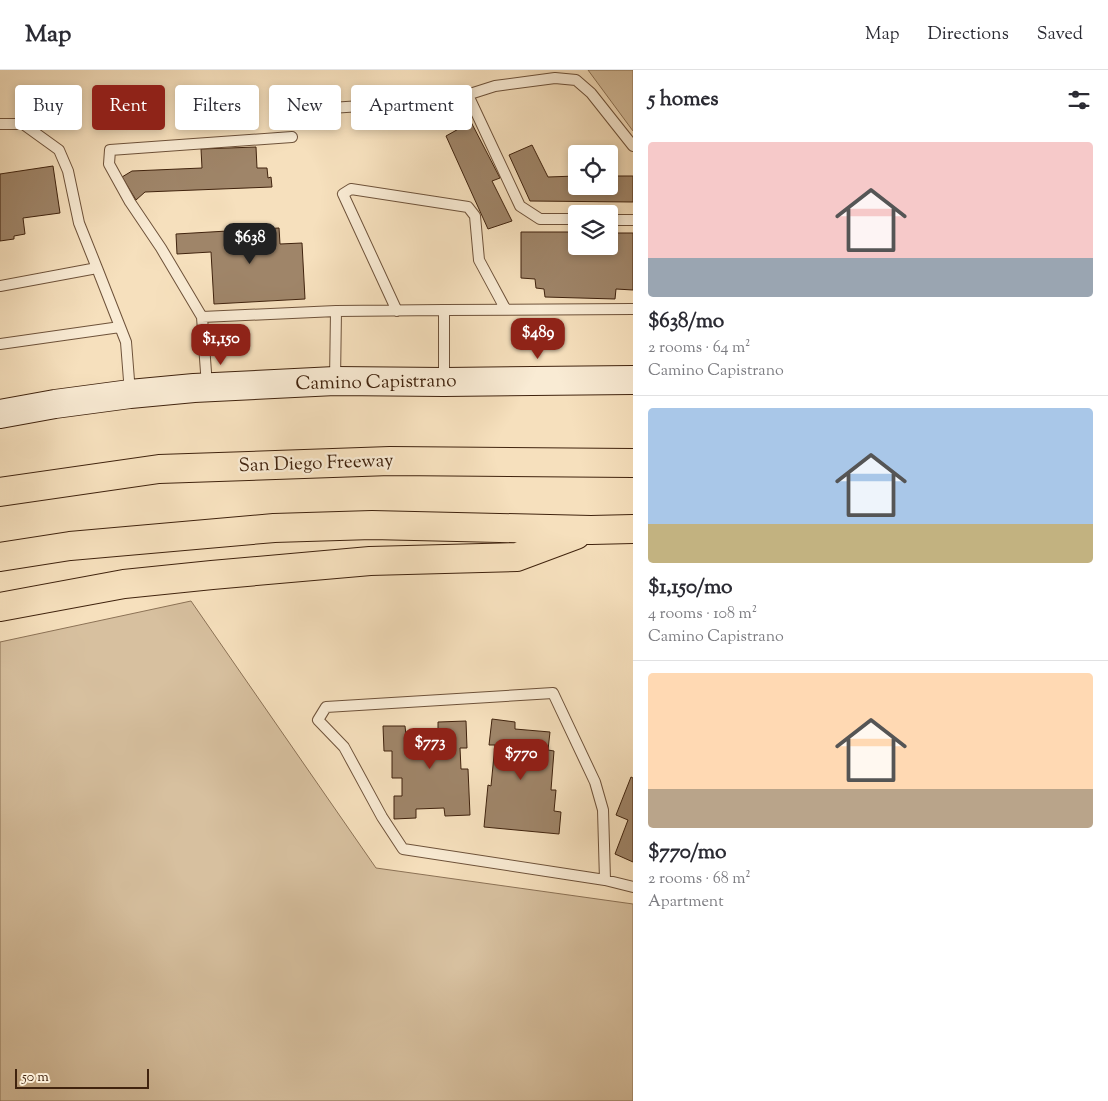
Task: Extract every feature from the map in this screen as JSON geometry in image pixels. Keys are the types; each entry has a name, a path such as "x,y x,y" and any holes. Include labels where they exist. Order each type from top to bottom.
{"highway":[{"name":"San Diego Freeway","path":"0,492 160,469 390,460 633,463"},
{"path":"0,557 70,546 274,528 372,525 591,530 633,529"},
{"path":"0,607 124,584 212,575 370,561 517,556 591,530"}],"main road":[{"name":"Camino Capistrano","path":"0,414 55,404 130,394 335,381 633,380"}],"lane":[{"path":"472,94 495,86 555,78 576,80 591,93 633,146"},
{"path":"472,104 520,206 540,219 568,219"},
{"path":"0,124 24,124 59,150 68,171 78,223 126,342 130,394"},
{"path":"207,388 202,318 130,202 109,164 110,150 292,137"},
{"path":"397,311 343,194 351,189 468,208 475,216 479,260 506,310"},
{"path":"618,220 633,220"},
{"path":"0,286 97,268"},
{"path":"202,318 336,311 633,309"},
{"path":"444,310 444,382"},
{"path":"335,381 336,311"},
{"path":"0,344 120,327"},
{"path":"605,880 603,810 596,782 553,693 326,707 318,720 344,746 382,817 403,849 605,880 633,887"}],"shaded area":[{"path":"588,70 633,70 633,131"},
{"path":"191,601 376,868 633,904 633,1101 0,1101 0,642"}],"building":[{"path":"472,124 500,178 492,181 512,221 488,229 446,136 457,130 472,130"},
{"path":"532,145 548,177 568,176 568,195 618,195 618,176 633,176 633,202 530,201 509,155"},
{"path":"256,147 257,168 267,168 268,178 271,177 272,187 145,192 136,200 122,177 132,171 202,168 201,149"},
{"path":"53,166 60,213 23,218 25,234 14,236 14,239 0,241 0,174"},
{"path":"279,228 280,244 302,243 305,299 214,304 211,252 177,254 176,234"},
{"path":"521,232 568,232 568,255 618,255 618,233 633,233 633,290 616,289 615,299 545,297 544,289 536,288 535,279 521,278"},
{"path":"492,719 515,722 515,729 550,732 548,750 554,751 551,790 556,790 554,811 561,812 559,834 484,827 488,785 491,786 495,745 489,745"},
{"path":"466,721 467,748 460,748 461,769 468,769 470,815 445,816 444,808 416,809 416,818 394,819 394,796 402,796 402,778 392,778 392,751 384,751 383,726 405,726 406,735 438,734 438,722"},
{"path":"631,777 633,778 633,862 615,854 628,820 616,815"}]}
